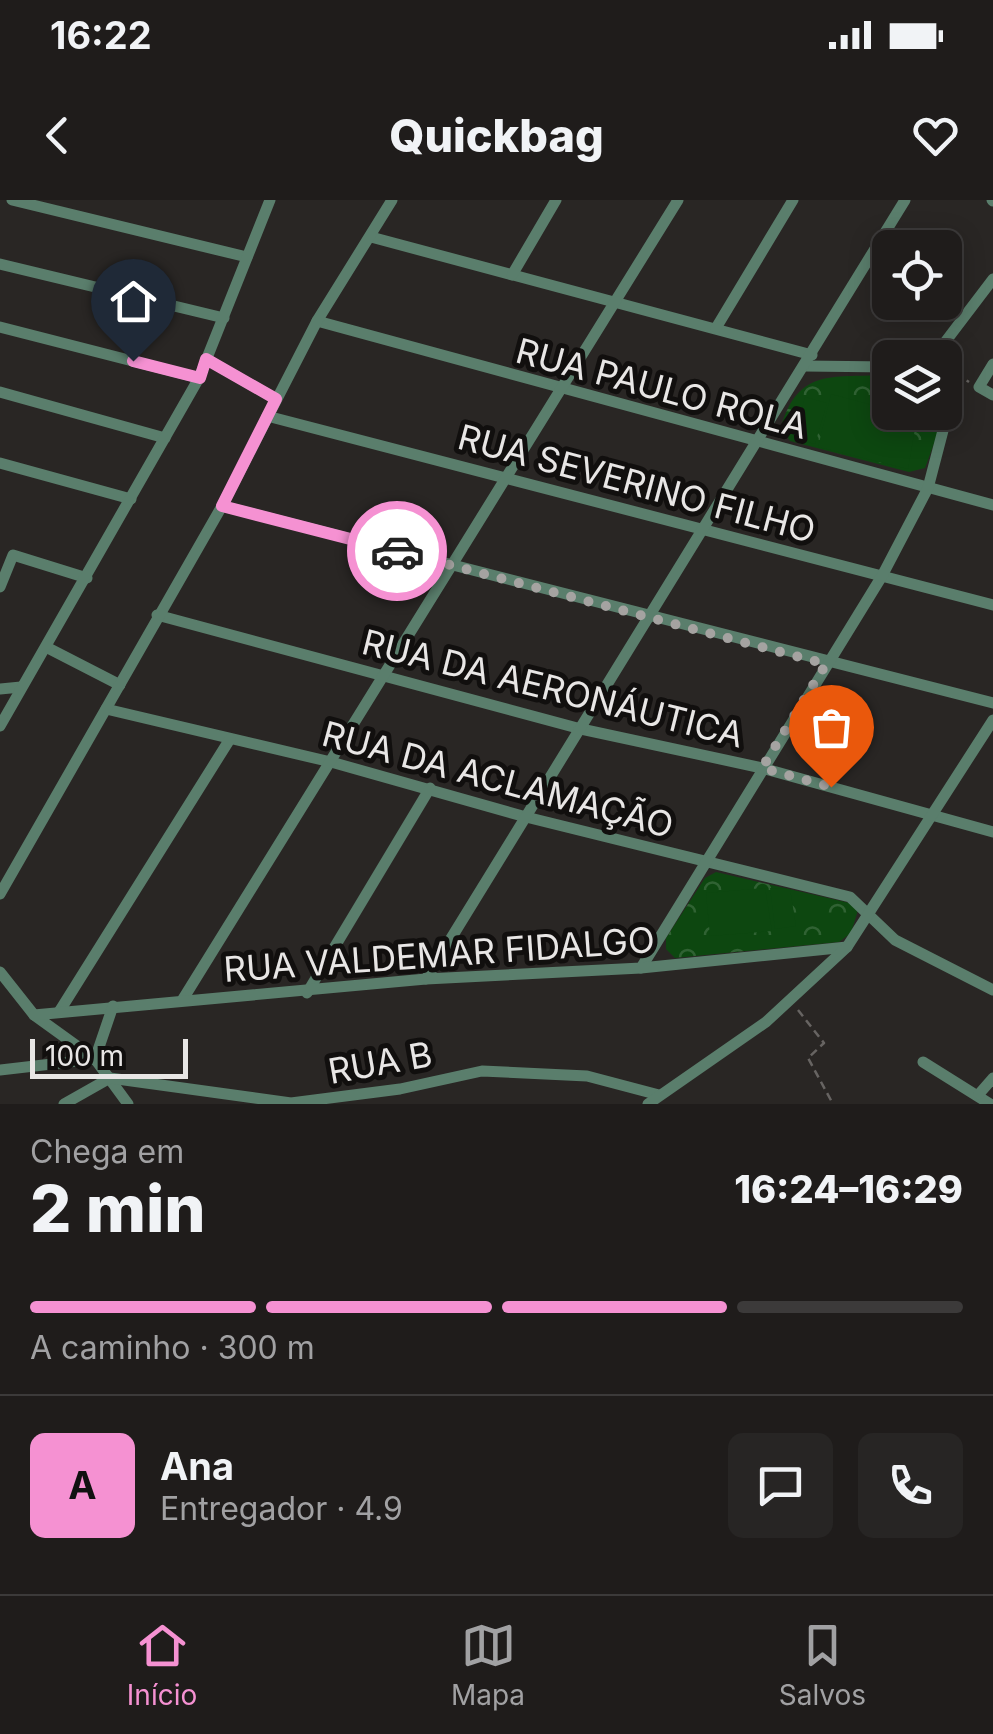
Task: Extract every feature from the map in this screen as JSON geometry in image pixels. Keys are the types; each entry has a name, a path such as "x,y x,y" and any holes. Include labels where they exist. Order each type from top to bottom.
{"street":[{"path":"12,200 247,256"},
{"path":"0,726 200,378 270,200"},
{"path":"0,894 222,506 317,321 392,200"},
{"path":"512,275 556,200"},
{"path":"183,1000 678,200"},
{"path":"716,328 793,200"},
{"path":"426,979 653,616 905,200"},
{"path":"370,237 716,328 808,360 872,365"},
{"path":"0,264 224,318"},
{"path":"947,340 993,279"},
{"name":"RUA PAULO ROLA","path":"317,321 559,390 993,505"},
{"path":"0,327 200,378"},
{"path":"206,359 276,399"},
{"path":"993,364 979,387 993,395"},
{"path":"0,392 165,438"},
{"name":"RUA SEVERINO FILHO","path":"266,416 993,605"},
{"path":"641,968 882,576 928,488 943,430"},
{"path":"0,463 130,499"},
{"path":"222,506 826,664 993,703"},
{"path":"0,552 87,578"},
{"path":"0,586 14,555"},
{"name":"RUA DA AERONÁUTICA","path":"157,615 581,729 762,768 993,832"},
{"path":"46,647 120,684"},
{"path":"0,689 21,687"},
{"name":"RUA DA ACLAMAÇÃO","path":"106,708 331,762 526,816 850,897 894,940 993,990"},
{"path":"648,1104 791,1001 846,947 935,816 993,720"},
{"path":"59,1012 230,739"},
{"path":"307,993 430,788"},
{"name":"RUA VALDEMAR FIDALGO","path":"34,1015 307,993 426,979 641,968 846,947"},
{"path":"0,972 34,1015 94,1059 128,1104"},
{"path":"94,1059 113,1006"},
{"path":"0,1070 94,1059"},
{"path":"923,1062 980,1094 990,1104"},
{"name":"RUA B","path":"110,1078 291,1103 400,1088 482,1071 587,1076 659,1094"},
{"path":"64,1104 110,1078"},
{"path":"980,1094 993,1078"}],"path":[{"path":"962,376 979,387"},
{"path":"791,1001 824,1043 808,1058 833,1104"}],"green space":[{"path":"872,375 872,430 939,430 925,468 909,472 790,441 781,427 797,394 808,385 833,377"},
{"path":"831,394 872,405 872,430 915,430 908,469 818,447"},
{"path":"805,397 827,403 815,444 794,439"},
{"path":"716,872 854,904 858,910 851,933 839,942 675,958 666,949 666,938 705,878"},
{"path":"765,888 772,931 710,936 706,893"},
{"path":"770,888 790,889 796,926 775,929"}],"way so far":[{"path":"397,551 826,664 762,768 831,787"}],"route":[{"path":"133,361 200,378 206,359 276,399 222,506 397,551"}]}
